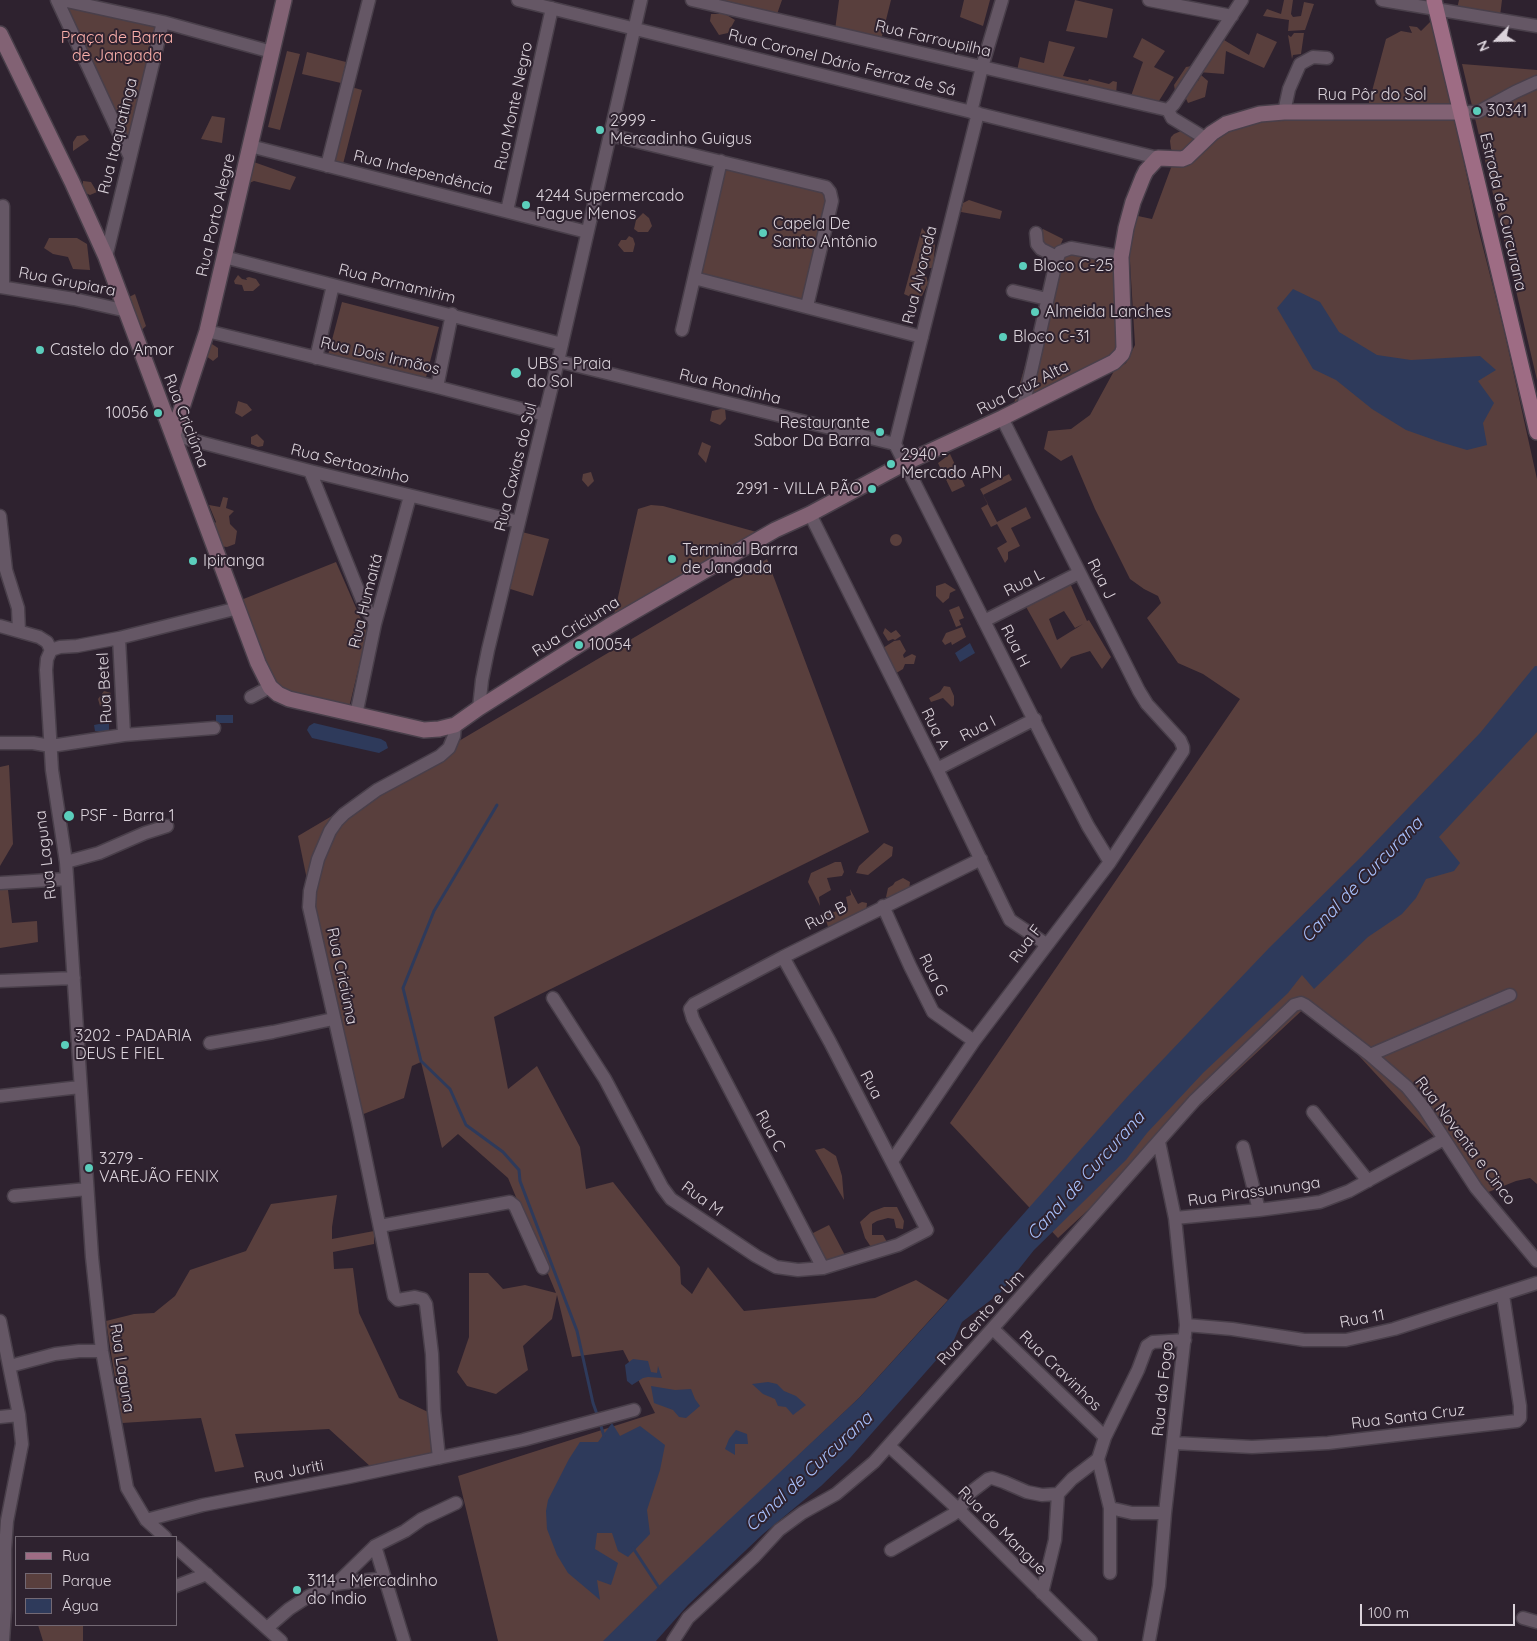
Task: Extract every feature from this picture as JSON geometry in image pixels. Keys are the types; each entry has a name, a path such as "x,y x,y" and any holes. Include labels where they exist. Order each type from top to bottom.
{"main road":[{"name":"Rua Porto Alegre","path":"173,435 207,331 284,0"},
{"name":"Estrada de Curcurana","path":"1435,5 1537,432"},
{"name":"Rua Criciúma","path":"1,39 68,173 106,257 238,608 270,687"},
{"name":"Rua Pôr do Sol","path":"1158,158 1187,157 1192,154 1205,138 1226,124 1260,114 1284,112 1462,112"},
{"name":"Rua Cruz Alta","path":"888,473 1114,362 1122,354 1125,342 1121,256 1126,228 1138,189 1146,171 1158,158"},
{"name":"Rua Criciuma","path":"270,687 278,694 289,699 424,730 455,725 609,626 775,530 888,473"}],"street":[{"path":"57,0 129,155"},
{"path":"62,0 163,22 272,52"},
{"path":"327,166 369,0"},
{"name":"Rua Coronel Dário Ferraz de Sá","path":"518,0 1158,158"},
{"name":"Rua Caxias do Sul","path":"479,708 488,650 562,344 640,0"},
{"name":"Rua Farroupilha","path":"692,0 1168,110"},
{"name":"Rua Alvorada","path":"895,444 974,113 982,67 1002,0"},
{"path":"1149,0 1232,16"},
{"path":"1205,138 1172,118 1168,110 1174,104 1242,0"},
{"path":"1382,0 1435,5 1537,26"},
{"name":"Rua Monte Negro","path":"507,211 552,8"},
{"name":"Rua Itaquatinga","path":"106,257 129,155 163,22"},
{"path":"1284,112 1289,89 1300,64 1313,57 1327,58"},
{"name":"Rua Pôr do Sol","path":"1462,112 1478,112 1537,82"},
{"path":"610,135 826,187 830,192 832,201 807,306"},
{"name":"Rua Independência","path":"250,146 587,232"},
{"path":"682,330 721,161"},
{"path":"2,287 3,206"},
{"path":"1036,233 1037,244 1041,249 1057,257"},
{"path":"1023,407 1057,257 1060,252 1071,248 1121,256"},
{"name":"Rua Parnamirim","path":"224,257 333,286 452,314 562,344"},
{"path":"694,278 922,337"},
{"path":"316,358 333,286"},
{"name":"Rua Grupiara","path":"2,287 74,298 127,311"},
{"path":"1013,292 1047,299"},
{"path":"437,387 452,314"},
{"name":"Rua Dois Irmãos","path":"207,331 545,415"},
{"name":"Rua Rondinha","path":"558,361 895,444"},
{"name":"Rua J","path":"1002,418 1147,704 1180,740 1183,747"},
{"name":"Rua Sertaozinho","path":"173,435 310,471 519,522"},
{"name":"Rua H","path":"895,444 1088,826 1110,862"},
{"path":"310,471 362,600 375,624"},
{"name":"Rua Humaitá","path":"356,715 375,624 410,496"},
{"name":"Rua A","path":"810,514 1010,920 1046,944"},
{"path":"0,516 6,570 18,608 19,631"},
{"name":"Rua L","path":"984,621 1079,573"},
{"path":"0,626 39,637 47,642 51,650 119,638 238,608"},
{"name":"Rua Betel","path":"119,638 124,736"},
{"name":"Rua Laguna","path":"51,650 46,659 51,746 55,800 66,862 87,1189 102,1351 127,1488 146,1520 164,1536"},
{"path":"251,697 270,687"},
{"name":"Rua I","path":"937,769 1035,719"},
{"name":"Rua Criciúma","path":"440,1458 434,1411 432,1354 426,1304 422,1299 415,1297 398,1300 394,1296 309,907 313,876 330,831 344,814 377,790 440,756 449,748 454,736 455,725"},
{"name":"Rua Betel","path":"0,743 51,746 124,736 214,728"},
{"name":"Rua F","path":"892,1161 974,1041 1110,862 1181,754 1183,747"},
{"path":"66,862 99,853 168,826"},
{"name":"Rua B","path":"690,1009 694,1004 783,957 981,859"},
{"path":"0,883 66,879"},
{"name":"Rua G","path":"883,906 933,1012 974,1041"},
{"name":"Rua","path":"783,957 927,1230"},
{"path":"0,981 74,978"},
{"path":"1370,1055 1510,995"},
{"name":"Rua M","path":"554,998 604,1079 662,1187 671,1199 756,1256 776,1267 798,1270 823,1268 898,1244 927,1230"},
{"name":"Rua Noventa e Cinco","path":"1301,1003 1370,1055 1407,1087 1424,1108 1476,1188 1537,1262"},
{"name":"Rua Cento e Um","path":"673,1641 688,1618 755,1556 779,1530 802,1513 836,1494 874,1462 1195,1100 1294,1005 1301,1003"},
{"name":"Rua C","path":"690,1009 823,1268"},
{"path":"210,1043 333,1019"},
{"path":"0,1096 80,1087"},
{"path":"1312,1112 1368,1180"},
{"name":"Rua Pirassununga","path":"1175,1218 1320,1202 1349,1191 1444,1139"},
{"name":"Rua do Fogo","path":"1149,1641 1159,1586 1165,1513 1186,1325 1175,1218 1159,1142"},
{"path":"1243,1147 1259,1210"},
{"path":"14,1196 87,1189"},
{"path":"380,1226 510,1202 515,1206 543,1268"},
{"name":"Rua 11","path":"1186,1325 1232,1329 1304,1340 1346,1340 1394,1330 1537,1283"},
{"name":"Rua Santa Cruz","path":"1174,1443 1252,1447 1319,1444 1517,1421 1520,1418 1520,1406 1503,1295"},
{"path":"0,1321 19,1415 22,1444 7,1521 3,1589 11,1610 2,1641"},
{"name":"Rua Cravinhos","path":"993,1329 1105,1437"},
{"path":"1110,1573 1110,1508 1098,1459 1105,1437 1138,1370 1147,1346 1153,1342 1185,1340"},
{"path":"10,1366 55,1354 78,1351 102,1351"},
{"name":"Rua Juriti","path":"146,1520 203,1505 523,1440 634,1410"},
{"path":"0,1417 19,1415"},
{"name":"Rua do Mangue","path":"889,1446 959,1510 1091,1641"},
{"path":"1042,1593 1054,1540 1058,1494 1072,1479 1098,1459"},
{"path":"891,1550 959,1510 972,1492 988,1479 992,1478 1004,1482 1027,1492 1042,1495 1058,1494"},
{"path":"336,1584 375,1546 397,1536 422,1519 456,1503"},
{"path":"1110,1508 1132,1513 1165,1513"},
{"path":"375,1546 404,1641"},
{"path":"178,1549 272,1636 288,1610 309,1596 336,1584 384,1578"},
{"path":"178,1585 207,1574"},
{"path":"1523,1618 1537,1622"}],"green space":[{"name":"Praça de Barra de Jangada","path":"57,0 159,22 126,148"},
{"path":"703,0 782,0 776,17"},
{"path":"839,0 891,0 881,40 835,30"},
{"path":"964,0 990,0 983,26 960,17"},
{"path":"1075,0 1113,9 1107,38 1066,31"},
{"path":"1284,0 1293,0 1291,14 1293,17 1301,16 1304,2 1314,4 1305,30 1288,31 1289,20 1263,16 1267,9 1281,14"},
{"path":"1459,0 1502,0 1500,16 1457,9"},
{"path":"711,14 725,14 735,20 728,33 719,35 710,21"},
{"path":"1431,21 1455,109 1368,106 1386,39 1401,31 1412,33 1409,26 1417,27 1421,31"},
{"path":"1257,33 1277,42 1264,68 1226,51 1224,74 1198,72 1224,40 1249,55"},
{"path":"1294,33 1304,33 1301,54 1293,55 1292,59 1288,35 1291,37"},
{"path":"1142,38 1165,51 1154,67 1174,77 1157,104 1131,96 1143,62 1133,57"},
{"path":"1049,41 1075,47 1063,76 1109,84 1113,81 1117,82 1116,95 1015,80 1020,57 1044,63"},
{"path":"287,51 300,54 280,130 268,127"},
{"path":"307,52 346,62 341,83 302,74"},
{"path":"1462,64 1537,70 1537,380 1510,265"},
{"path":"1192,66 1198,81 1201,75 1208,81 1205,97 1188,103 1181,88 1175,91 1174,85 1186,67"},
{"path":"344,85 362,90 343,164 325,160"},
{"path":"212,116 225,118 222,143 201,139"},
{"path":"1454,116 1478,228 1504,330 1537,479 1537,1184 1530,1178 1516,1181 1486,1193 1310,1003 1058,1238 950,1123 1240,699 1203,674 1178,663 1147,618 1161,603 1158,596 1130,579 1095,509 1072,455 1061,461 1044,449 1048,431 1071,429 1090,415 1114,371 1126,363 1135,345 1129,245 1138,216 1152,219 1172,165 1218,134 1252,121 1278,117"},
{"path":"1181,131 1192,136 1193,139 1194,143 1188,154 1173,152 1171,149 1171,137"},
{"path":"85,135 89,140 73,151 73,142 77,136"},
{"path":"251,161 296,177 290,190 254,181 247,184"},
{"path":"721,161 830,192 807,306 694,278"},
{"path":"83,181 91,182 97,192 90,195 83,192"},
{"path":"969,200 1002,211 1000,219 961,212 963,203"},
{"path":"643,213 649,218 652,226 648,232 638,232 634,229 636,220"},
{"path":"922,228 935,245 933,268 924,268 928,283 922,296 913,298 904,294"},
{"path":"1043,229 1063,239 1060,246 1120,257 1122,350 1013,407 1059,249 1056,252 1043,245"},
{"path":"629,236 633,238 635,244 633,252 624,252 618,245 621,240 626,240"},
{"path":"49,238 77,238 87,244 90,270 73,269 68,257 53,254 44,248"},
{"path":"238,275 242,279 247,280 246,278 249,277 256,279 260,285 253,291 244,291 242,285 235,284 234,281"},
{"path":"135,294 146,326 133,338 119,302"},
{"path":"342,302 439,327 425,381 328,355"},
{"path":"212,344 218,348 218,357 213,361 206,356 206,348"},
{"path":"238,401 247,404 252,410 242,417 235,413"},
{"path":"725,408 726,419 720,425 710,421 712,411"},
{"path":"257,434 264,441 263,446 258,447 251,444 251,437"},
{"path":"702,442 711,446 706,463 698,454"},
{"path":"950,454 965,486 952,492 938,463"},
{"path":"591,472 594,481 588,487 582,480 583,474"},
{"path":"1009,474 1012,480 983,495 980,489"},
{"path":"223,497 228,498 226,508 234,511 229,516 230,524 237,531 235,544 227,547 218,546 210,528 216,522 209,505 220,507"},
{"path":"988,504 997,522 1026,507 1031,518 1011,528 1020,546 1008,552 1008,559 1005,563 997,548 1007,542 997,524 991,527 981,508"},
{"name":"Terminal Barrra de Jangada","path":"651,505 663,506 760,533 613,619 638,509"},
{"path":"522,532 549,539 533,596 507,588"},
{"path":"894,534 898,534 902,540 898,546 894,546 890,542 890,538"},
{"path":"767,559 869,832 494,1017 508,1089 537,1066 580,1147 586,1189 613,1182 680,1267 681,1284 692,1294 708,1267 744,1311 875,1298 916,1280 948,1300 860,1397 604,1641 498,1641 458,1476 655,1413 623,1350 572,1357 557,1295 552,1319 523,1346 528,1370 496,1394 467,1386 457,1372 469,1337 469,1273 488,1273 503,1289 525,1285 556,1293 508,1178 458,1134 442,1148 421,1062 412,1066 404,1098 356,1117 298,836"},
{"path":"336,562 367,633 347,716 271,694 231,604"},
{"path":"1069,581 1087,621 1089,620 1111,657 1102,669 1090,651 1071,657 1061,669 1025,605","holes":["1064,611 1075,628 1083,624 1057,640 1049,619"]},
{"path":"945,583 956,590 950,593 949,598 943,603 936,596 936,586"},
{"path":"959,606 964,618 959,620 961,625 956,627 949,610"},
{"path":"962,627 966,637 952,645 951,642 945,645 942,641 946,633"},
{"path":"885,628 891,633 896,630 901,636 895,640 888,641 883,633"},
{"path":"900,640 906,651 903,655 904,658 912,654 916,656 914,664 905,664 903,669 893,675 883,648 894,641"},
{"path":"944,686 950,687 954,696 954,705 952,707 943,698 931,702 929,698 940,692"},
{"path":"104,691 111,693 111,707 100,706 98,699"},
{"path":"9,765 13,844 0,866 0,767"},
{"path":"884,843 893,847 892,856 868,875 856,873 859,866"},
{"path":"835,862 841,862 844,872 842,876 827,878 831,890 819,897 820,906 808,882 811,873"},
{"path":"903,878 910,882 909,891 896,897 886,897 888,888"},
{"path":"850,889 858,904 862,902 867,903 866,912 829,930 825,917 830,911 834,912 848,907 846,897 851,895"},
{"path":"0,890 8,890 12,923 37,921 38,942 0,948"},
{"path":"824,1148 836,1156 842,1176 844,1200 815,1150"},
{"path":"337,1195 332,1239 374,1231 374,1244 333,1252 334,1269 353,1268 359,1313 399,1398 428,1412 434,1454 371,1467 329,1429 235,1434 244,1467 215,1472 201,1418 122,1423 106,1321 134,1314 154,1313 175,1296 190,1270 246,1251 271,1204"},
{"path":"884,1207 897,1207 904,1221 903,1229 896,1228 894,1219 888,1218 877,1221 872,1224 872,1235 883,1235 888,1244 871,1247 865,1238 860,1222 871,1212"},
{"path":"829,1225 846,1257 817,1264 805,1237"},
{"path":"38,1626 83,1626 83,1641 43,1641"}],"water":[{"path":"1293,289 1320,302 1339,332 1377,355 1411,360 1480,356 1496,370 1478,381 1494,403 1483,423 1487,445 1467,450 1406,430 1372,409 1336,380 1313,369 1277,308"},
{"path":"970,643 975,653 960,662 955,653"},
{"name":"Canal de Curcurana","path":"1535,666 1537,666 1537,732 1439,837 1460,863 1454,871 1426,879 1416,898 1402,914 1368,937 1314,989 1302,975 1288,993 1203,1073 1147,1133 1126,1160 1034,1250 1000,1293 962,1322 954,1340 850,1458 821,1486 763,1534 688,1605 656,1641 603,1641 665,1580 860,1397 943,1306 1127,1097 1269,948 1361,857 1480,733"},
{"path":"216,715 233,715 233,723 216,723"},
{"path":"109,719 109,731 95,731 94,725 104,723 104,720"},
{"path":"314,723 381,739 386,742 388,748 379,753 312,738 307,730"},
{"path":"633,1359 648,1361 651,1372 657,1373 658,1366 662,1378 643,1378 632,1385 627,1381 625,1365"},
{"path":"768,1382 777,1384 784,1391 796,1396 806,1405 793,1415 786,1407 778,1406 775,1399 763,1394 752,1384"},
{"path":"651,1386 675,1390 691,1389 700,1406 686,1418 679,1417 673,1410 654,1403"},
{"path":"612,1423 620,1436 640,1426 665,1445 660,1470 647,1510 650,1534 628,1557 618,1551 612,1533 597,1533 595,1549 618,1563 611,1585 597,1580 600,1600 568,1573 557,1555 547,1529 546,1511 548,1500 580,1442 598,1442"},
{"path":"736,1430 747,1434 748,1444 735,1444 735,1455 725,1449 729,1439"}],"waterway":[{"path":"497,805 434,911 403,988 421,1061 450,1089 466,1125 503,1152 519,1170 520,1181 577,1331 593,1403 598,1417"},
{"path":"600,1423 604,1436"},
{"path":"633,1548 660,1589"}],"place":[{"name":"30341","path":"1477,111"},
{"name":"2999 - Mercadinho Guigus","path":"600,130"},
{"name":"4244 Supermercado Pague Menos","path":"526,205"},
{"name":"Capela De Santo Antônio","path":"763,233"},
{"name":"Bloco C-25","path":"1023,266"},
{"name":"Almeida Lanches","path":"1035,312"},
{"name":"Bloco C-31","path":"1003,337"},
{"name":"Castelo do Amor","path":"40,350"},
{"name":"UBS - Praia do Sol","path":"516,373"},
{"name":"10056","path":"158,413"},
{"name":"Restaurante Sabor Da Barra","path":"880,432"},
{"name":"2940 - Mercado APN","path":"891,464"},
{"name":"2991 - VILLA PÃO","path":"872,489"},
{"name":"Terminal Barrra de Jangada","path":"672,559"},
{"name":"Ipiranga","path":"193,561"},
{"name":"10054","path":"579,645"},
{"name":"PSF - Barra 1","path":"69,816"},
{"name":"3202 - PADARIA DEUS E FIEL","path":"65,1045"},
{"name":"3279 - VAREJÃO FENIX","path":"89,1168"},
{"name":"3114 - Mercadinho do Indio","path":"297,1590"}]}
